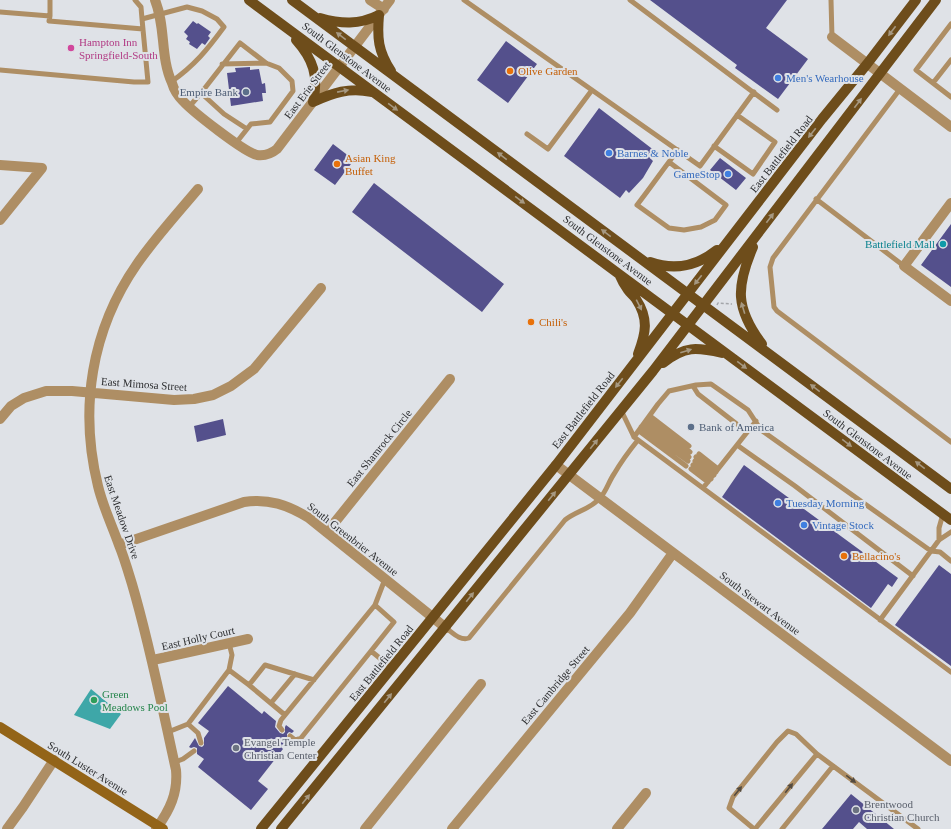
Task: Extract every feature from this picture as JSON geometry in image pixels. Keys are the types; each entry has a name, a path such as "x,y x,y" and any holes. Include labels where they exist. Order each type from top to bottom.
{"main road":[{"name":"South Glenstone Avenue","path":"249,0 947,517"},
{"name":"South Glenstone Avenue","path":"292,0 951,488"},
{"name":"East Battlefield Road","path":"261,829 556,464 916,0"},
{"path":"281,829 446,628 653,371 936,0"},
{"path":"314,16 335,22 352,23 369,20 385,8"},
{"path":"385,8 377,32 379,48 394,76"},
{"path":"280,23 303,48 312,64 316,83 313,102"},
{"path":"313,102 326,96 354,89 375,93"},
{"path":"758,234 743,273 740,286 741,302 748,322 769,353"},
{"path":"637,256 660,266 684,266 694,264 704,259 727,243"},
{"path":"618,273 628,291 636,298 644,316 646,326 643,340 634,363"},
{"path":"653,371 673,356 689,349 708,349 728,355"}],"street":[{"path":"155,0 159,14 165,62 171,82 179,96 190,107 236,143"},
{"path":"370,0 385,8"},
{"name":"East Erie Street","path":"236,143 254,154 268,154 277,149 385,8"},
{"path":"832,37 951,127"},
{"path":"0,164 42,168 0,220"},
{"name":"East Meadow Drive","path":"159,828 174,797 177,784 175,762 153,660 120,545 102,503 94,472 90,440 90,393 96,359 106,326 127,280 146,252 198,189"},
{"path":"951,203 904,266 951,301"},
{"name":"East Mimosa Street","path":"0,419 11,406 18,401 38,392 54,390 174,400 203,398 222,391 239,381 254,369 321,288"},
{"name":"East Shamrock Circle","path":"327,532 450,379"},
{"name":"South Stewart Avenue","path":"556,464 951,761"},
{"name":"South Greenbrier Avenue","path":"120,545 237,504 258,501 282,504 297,510 327,532 446,628"},
{"name":"East Cambridge Street","path":"452,829 630,613 674,553"},
{"name":"East Holly Court","path":"153,660 248,639"},
{"path":"365,829 481,684"},
{"name":"South Luster Avenue","path":"0,727 159,828"},
{"path":"7,829 54,760"},
{"path":"616,829 646,793"}],"lane":[{"path":"50,0 49,21 143,29"},
{"path":"0,70 148,82 141,7 135,0"},
{"path":"464,0 700,166 754,92"},
{"path":"630,0 777,110"},
{"path":"831,0 832,37"},
{"path":"142,20 187,7 202,11 217,19 224,27 203,56 188,70 171,82"},
{"path":"0,12 50,16"},
{"path":"951,24 916,70 951,97"},
{"path":"190,107 222,64 240,43 266,63 280,68 292,82 293,91 270,122 251,124 236,143"},
{"path":"933,83 951,60"},
{"path":"222,64 266,63"},
{"path":"900,89 773,258 770,267 774,307 777,311 951,442"},
{"path":"527,134 548,149 592,90"},
{"path":"201,93 224,114 247,129"},
{"path":"714,146 753,174 775,142 737,115"},
{"path":"669,162 726,205 716,220 701,227 684,230 669,228 637,205 669,162 678,150"},
{"path":"816,199 904,266"},
{"path":"446,628 457,637 463,639 469,638 566,520 591,506 600,498 630,450 644,423 669,391 692,386 711,384 748,410 761,430 931,551 940,552 951,560"},
{"path":"692,386 698,394 747,432"},
{"path":"621,410 636,439 951,672"},
{"path":"703,488 756,421"},
{"path":"644,423 688,456"},
{"path":"644,423 688,456"},
{"path":"644,423 688,456"},
{"path":"738,445 795,486 913,576"},
{"path":"695,461 713,475"},
{"path":"695,461 713,475"},
{"path":"695,461 713,475"},
{"path":"939,540 939,528 947,517"},
{"path":"880,620 939,540 951,532"},
{"path":"282,730 279,726 280,720 375,605 385,579"},
{"path":"290,736 294,740 301,738 394,622 375,605"},
{"path":"168,732 188,724 229,670 232,655 228,643"},
{"path":"371,651 392,668"},
{"path":"249,685 265,665 314,680"},
{"path":"229,670 286,714"},
{"path":"271,703 295,674"},
{"path":"188,724 198,733 201,743"},
{"path":"817,754 754,829 729,808 733,797 772,748 788,731 796,734 817,754 918,829"},
{"path":"175,762 184,760 194,751"},
{"path":"782,829 833,766"}],"path":[{"path":"716,307 718,303 736,303"}],"water":[{"name":"Green Meadows Pool","path":"91,689 121,714 110,729 74,715"}],"building":[{"path":"650,0 787,0 766,28 808,59 778,99 735,68 737,65"},
{"path":"193,21 211,32 208,36 210,38 205,45 202,43 197,49 189,44 190,42 186,39 188,36 184,32"},
{"path":"506,41 537,64 508,103 477,80"},
{"path":"250,67 250,70 259,69 262,84 265,83 266,93 262,93 263,101 231,106 227,73 236,72 235,68"},
{"name":"Barnes & Noble","path":"599,108 655,151 650,158 653,161 643,178 629,193 626,190 620,198 564,156"},
{"path":"333,144 354,160 335,185 314,170"},
{"name":"GameStop","path":"720,158 746,178 736,190 710,170"},
{"path":"374,183 504,284 482,312 352,212"},
{"name":"Battlefield Mall","path":"951,224 951,287 921,265"},
{"path":"223,419 226,435 197,442 194,426"},
{"path":"744,465 898,578 892,587 888,584 871,608 722,497"},
{"path":"939,565 951,574 951,666 895,625"},
{"name":"Evangel Temple Christian Center","path":"228,686 262,714 264,711 276,721 275,727 280,733 283,734 285,732 286,725 294,731 287,734 287,739 281,747 283,749 258,781 268,789 251,810 198,767 204,759 197,754 197,748 189,747 195,738 199,746 202,747 204,745 204,738 209,731 198,723"},
{"name":"Brentwood Christian Church","path":"851,794 894,829 867,829 859,822 853,829 822,829"}],"place":[{"name":"Hampton Inn Springfield-South","path":"71,48"},
{"name":"Olive Garden","path":"510,71"},
{"name":"Men's Wearhouse","path":"778,78"},
{"name":"Empire Bank","path":"246,92"},
{"name":"Barnes & Noble","path":"609,153"},
{"name":"Asian King Buffet","path":"337,164"},
{"name":"GameStop","path":"728,174"},
{"name":"Battlefield Mall","path":"943,244"},
{"name":"Chili's","path":"531,322"},
{"name":"Bank of America","path":"691,427"},
{"name":"Tuesday Morning","path":"778,503"},
{"name":"Vintage Stock","path":"804,525"},
{"name":"Bellacino's","path":"844,556"},
{"name":"Green Meadows Pool","path":"94,700"},
{"name":"Evangel Temple Christian Center","path":"236,748"},
{"name":"Brentwood Christian Church","path":"856,810"}]}
